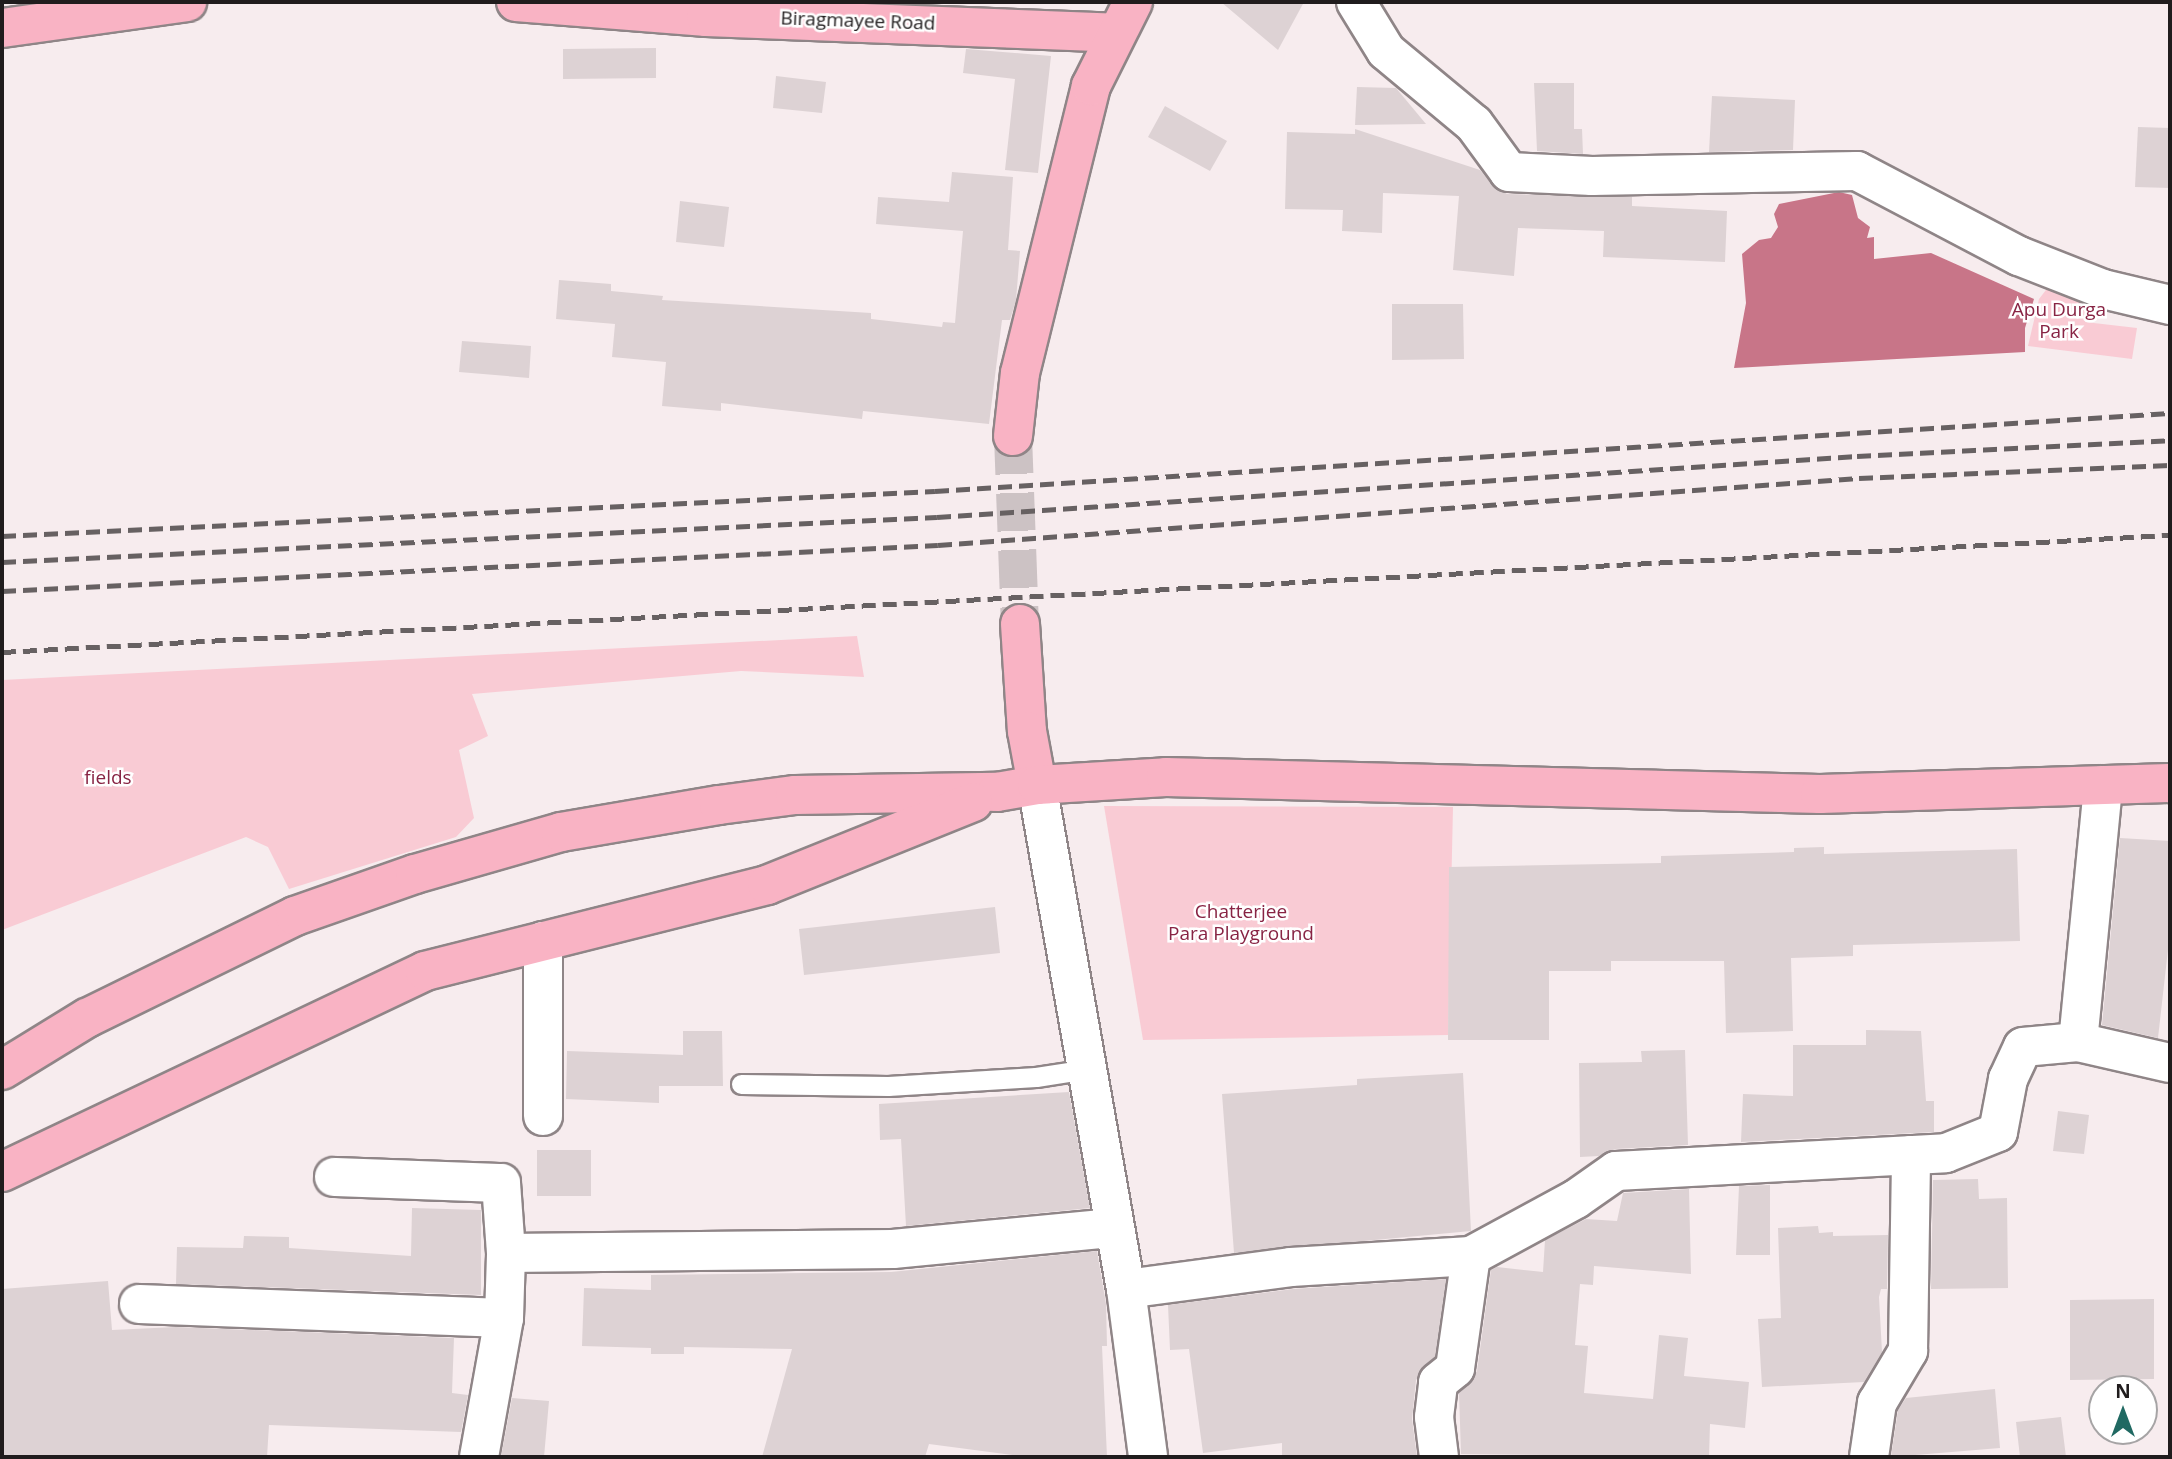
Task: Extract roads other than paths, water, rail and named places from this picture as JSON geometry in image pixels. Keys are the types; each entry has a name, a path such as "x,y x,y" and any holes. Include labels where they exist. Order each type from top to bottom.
{"main road":[{"path":"2,28 187,2"},
{"name":"Biragmayee Road","path":"516,2 748,10 1124,17"},
{"path":"1013,436 1020,373 1091,86 1124,17"},
{"path":"1020,624 1027,731 1037,785"},
{"path":"2,1070 87,1018 295,916 415,874 561,832 795,795 998,792 1037,785 1166,777 1820,794 2170,783"},
{"path":"2,1172 425,971 767,885 998,792"}],"street":[{"path":"1356,2 1386,51 1474,124 1509,172 1592,176 1857,171 2019,256 2103,289 2170,305"},
{"path":"1037,785 1088,1069 1113,1228 1126,1289 1148,1457"},
{"path":"2078,1042 2103,785"},
{"path":"543,941 543,1116"},
{"path":"1126,1289 1291,1267 1471,1256 1576,1199 1616,1171 1946,1153 1998,1132 2008,1079 2022,1047 2078,1042 2170,1063"},
{"path":"1869,1457 1877,1403 1908,1351 1911,1155"},
{"path":"334,1177 501,1183 506,1253 504,1318 478,1457"},
{"path":"506,1253 893,1249 1113,1228"},
{"path":"1439,1457 1434,1417 1438,1382 1455,1368 1471,1256"},
{"path":"139,1304 504,1318"}],"lane":[{"path":"741,1084 888,1086 1035,1077 1088,1069"}],"tunnel":[{"path":"1013,436 1020,624"}],"railway":[{"path":"2,536 935,491 2170,413"},
{"path":"2,562 937,517 1857,456 2170,440"},
{"path":"2,591 938,545 1859,478 2170,465"},
{"path":"2,652 2170,535"}],"park label":[{"name":"Apu Durga Park","path":"2059,321"},
{"name":"fields","path":"108,778"},
{"name":"Chatterjee Para Playground","path":"1241,923"}]}
